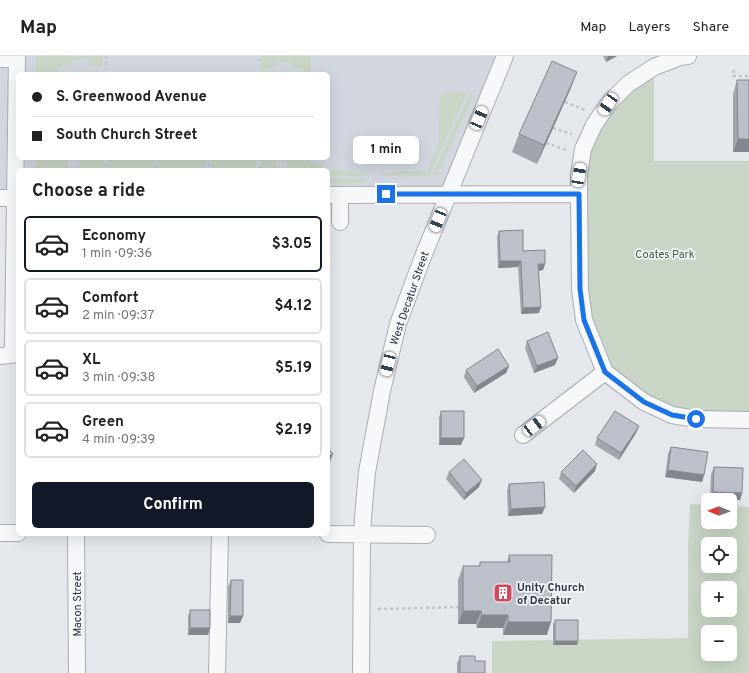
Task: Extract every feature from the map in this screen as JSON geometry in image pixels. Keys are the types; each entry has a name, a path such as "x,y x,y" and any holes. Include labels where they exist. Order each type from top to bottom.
{"street":[{"name":"West Decatur Street","path":"361,673 362,534 367,472 382,391 398,324 422,259 505,56"},
{"path":"688,56 680,57 654,67 628,84 608,104 594,125 584,149 579,175 580,289 584,320 605,372 644,402 672,415 696,419 749,420"},
{"path":"0,59 17,58 16,72"},
{"path":"16,81 11,198 13,346 16,350"},
{"path":"340,222 334,195 579,194"},
{"path":"0,356 16,352"},
{"path":"523,435 605,372"},
{"path":"0,533 16,533"},
{"path":"330,534 427,535"},
{"name":"Macon Street","path":"76,536 77,673"},
{"path":"217,673 220,536"}],"path":[{"path":"106,56 106,65"},
{"path":"259,56 259,62"},
{"path":"734,70 734,76 749,76 748,82"},
{"path":"565,102 585,110"},
{"path":"553,128 572,134"},
{"path":"546,143 567,150"},
{"path":"209,163 209,168"},
{"path":"378,609 458,607"}],"shaded area":[{"path":"0,56 499,56 445,189 330,189 330,168 16,168 16,190 0,190"}],"green space":[{"path":"37,56 102,56 102,67 94,67 88,64 86,59 73,59 70,65 58,67 58,72 36,72"},
{"path":"261,56 310,56 310,72 304,72 304,69 294,68 291,62 276,63 273,68 261,69"},
{"name":"Coates Park","path":"654,67 654,161 749,161 749,420 697,419 625,388 594,346 584,320 579,175 594,125"},
{"path":"467,92 429,176 382,176 382,174 403,171 427,171 439,144 440,95 443,93"},
{"path":"470,92 472,96 471,102 437,175 433,175"},
{"path":"35,160 67,160 69,168 35,168"},
{"path":"80,160 104,160 104,168 79,168"},
{"path":"109,160 155,160 156,168 109,168"},
{"path":"158,160 206,160 206,168 159,168"},
{"path":"211,160 256,160 256,168 211,168"},
{"path":"261,160 276,160 277,168 261,168"},
{"path":"287,160 310,160 310,164 323,164 323,168 287,168"},
{"path":"330,170 347,171 366,176 330,176"},
{"path":"330,178 365,179 364,183 330,184"},
{"path":"690,504 701,505 701,529 737,529 737,506 749,507 749,673 492,673 492,641 688,638 688,545"}],"building":[{"path":"552,61 577,72 544,145 519,134"},
{"path":"737,80 749,80 749,139 738,139"},
{"path":"523,230 523,251 545,250 545,264 538,264 541,307 523,308 521,261 500,261 499,231"},
{"path":"548,332 558,358 537,366 527,341"},
{"path":"498,349 509,366 477,386 466,370"},
{"path":"441,411 464,411 464,438 441,438"},
{"path":"615,411 639,426 621,453 597,438"},
{"path":"671,447 708,452 704,475 668,470"},
{"path":"583,450 597,464 576,486 561,472"},
{"path":"464,459 482,480 466,493 449,472"},
{"path":"714,467 743,468 742,493 713,492"},
{"path":"544,482 545,507 511,509 509,484"},
{"name":"Unity Church of Decatur","path":"509,555 552,555 551,622 508,622 508,615 482,615 481,611 463,611 463,566 480,566 480,562 510,562"},
{"path":"231,580 243,580 243,616 230,616"},
{"path":"190,610 210,610 210,628 190,628"},
{"path":"555,620 578,620 578,641 555,641"},
{"path":"460,656 475,656 475,661 485,661 485,673 460,673"}],"place":[{"name":"Unity Church of Decatur","path":"503,593"}],"route":[{"path":"386,194 579,194 580,289 584,320 605,372 644,402 672,415 696,419"}]}
